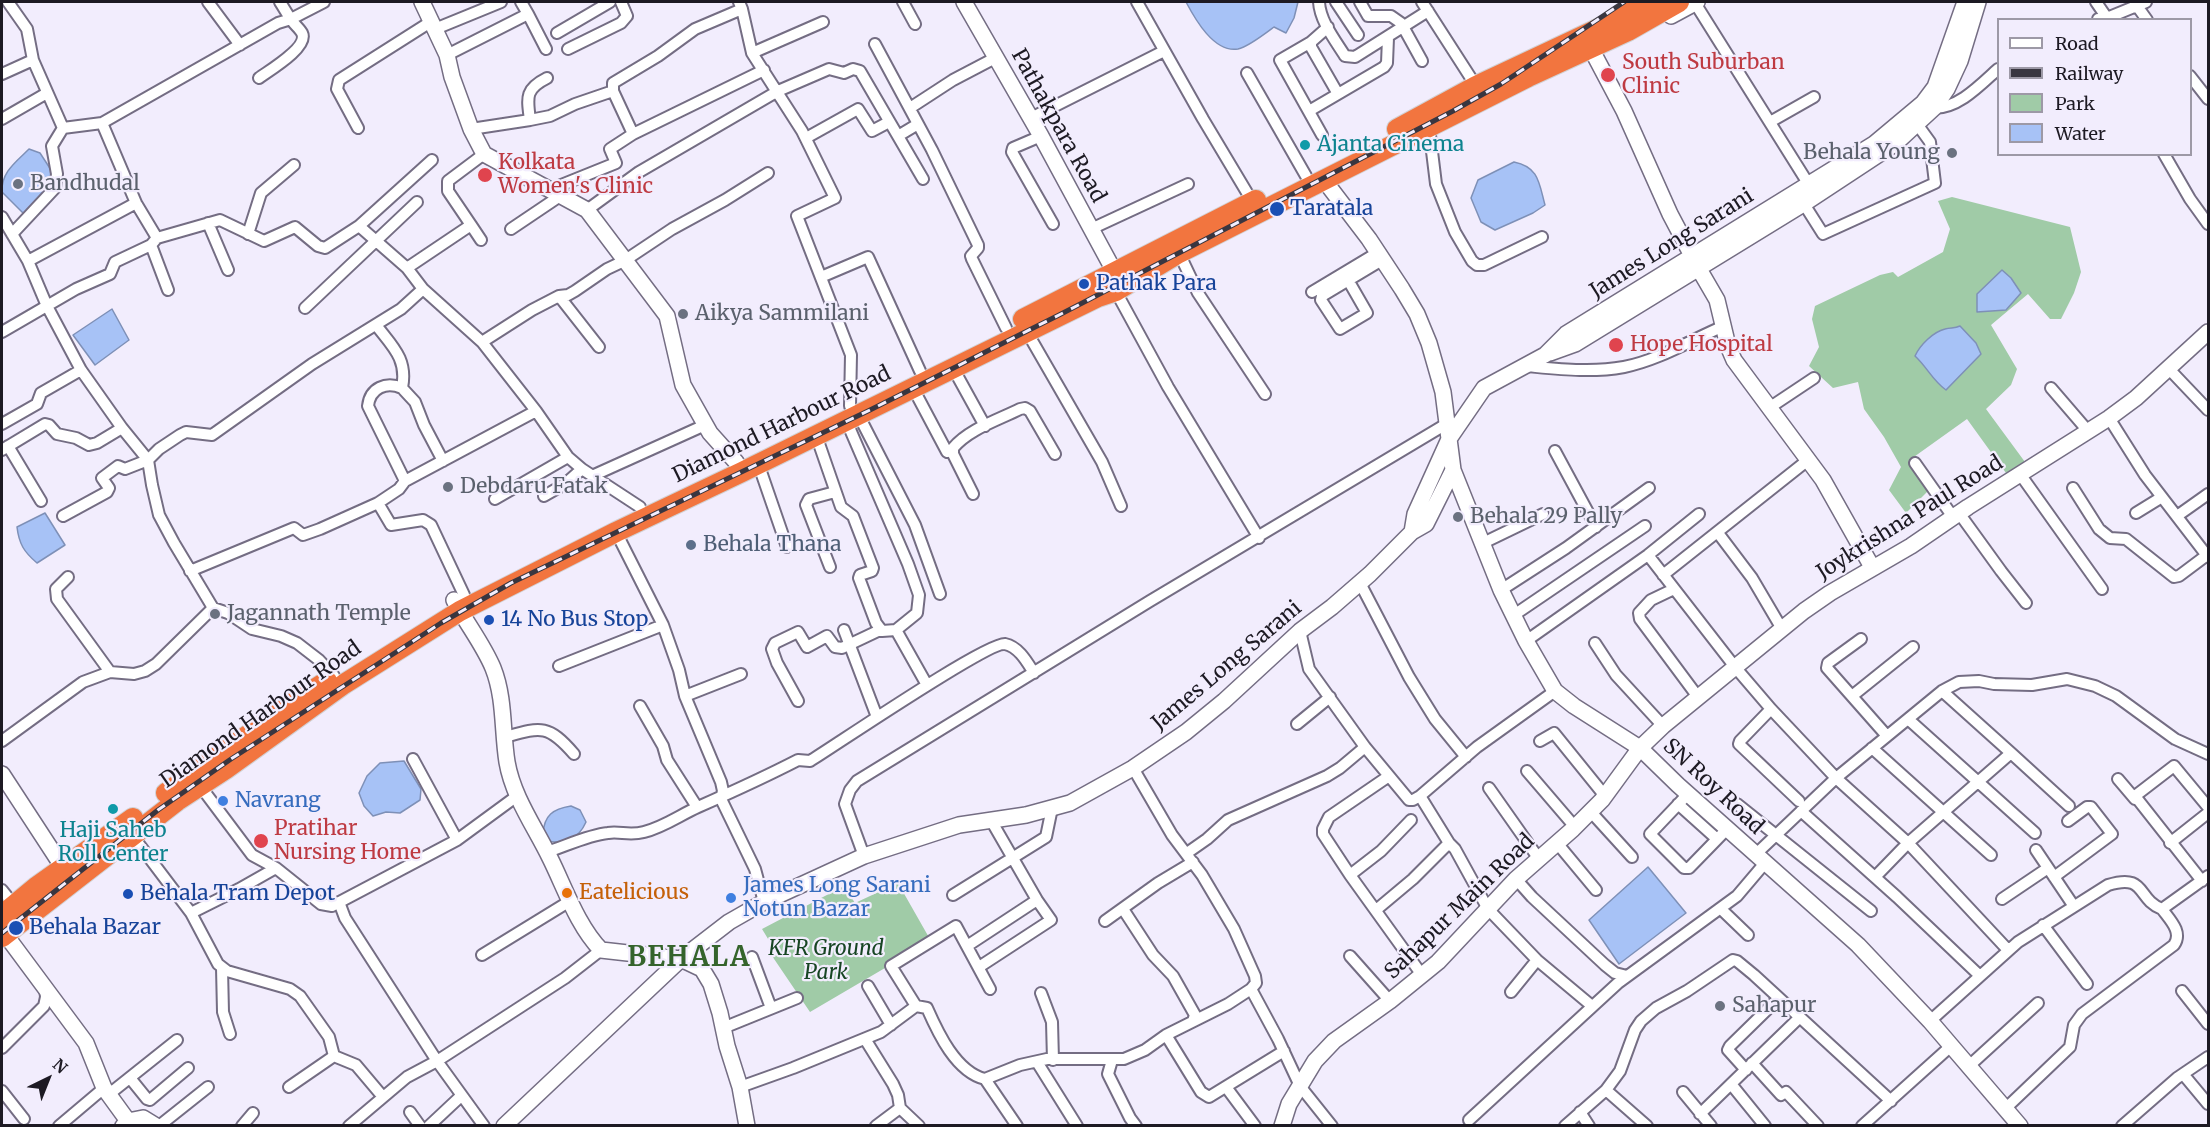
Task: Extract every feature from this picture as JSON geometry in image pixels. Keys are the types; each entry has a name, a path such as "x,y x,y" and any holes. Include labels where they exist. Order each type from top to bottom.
{"highway":[{"path":"1624,24 1649,2"},
{"path":"1624,24 1690,2"},
{"name":"Diamond Harbour Road","path":"916,380 953,368 1098,297 1112,279 1252,201 1315,178 1429,127 1528,77 1624,24"},
{"name":"Diamond Harbour Road","path":"6,923 64,869 344,684 460,602 616,532 916,380 1006,328 1112,279 1179,253 1476,86 1588,42"},
{"name":"Diamond Harbour Road","path":"6,923 132,835 296,701 334,676 460,602 640,507 745,466 816,435 852,413"}],"street":[{"path":"8,2 27,29 33,60 63,128"},
{"path":"208,2 240,45"},
{"path":"259,78 301,46 303,34 280,2"},
{"path":"63,128 102,123 278,23 291,20 324,2"},
{"path":"422,2 447,55 452,77 471,129 484,154 587,210 667,316 683,385 719,445 745,466 787,547"},
{"path":"358,128 337,90 339,80 433,25 501,2"},
{"path":"521,2 546,49"},
{"path":"557,33 610,2"},
{"path":"568,49 621,23 627,16 621,2"},
{"path":"903,2 915,24"},
{"name":"Pathakpara Road","path":"964,2 1031,118 1091,229 1112,279"},
{"path":"1137,2 1252,201"},
{"path":"1319,2 1322,16 1348,58 1355,57 1388,38 1404,27 1425,6 1476,86"},
{"path":"1336,2 1358,35"},
{"path":"1360,2 1368,16 1391,16 1404,27 1422,61"},
{"path":"1624,24 1636,2"},
{"path":"1690,2 1770,122 1810,194 1823,234 1935,183 1930,142 1917,124"},
{"path":"1412,532 1415,513 1449,439 1484,388 1522,366 1575,344 1696,263 1896,143 1934,108 1947,89 1960,61 1966,21 1965,2"},
{"path":"1810,194 1923,103 1935,87 1966,21 1978,2"},
{"path":"2096,2 2100,18"},
{"path":"2103,18 2141,4"},
{"path":"633,134 614,91 614,84 694,29 741,5 752,53 806,138 835,198 797,216 851,355 852,413 919,595 917,613 896,630 886,632 880,630 876,623 859,578 860,575 872,572 873,568 853,516 843,511 816,435"},
{"path":"447,55 528,14"},
{"path":"752,53 823,22"},
{"path":"1322,135 1280,60 1311,42 1328,27"},
{"path":"1309,111 1384,67 1387,63 1388,38"},
{"path":"1311,42 1313,51 1338,94"},
{"path":"1588,42 1624,111 1670,213 1717,300 1728,346 1734,360 1808,460 1840,508 1872,567"},
{"path":"875,44 953,190 978,245 971,256 972,259 1006,328"},
{"path":"1031,118 1164,51"},
{"path":"910,108 953,80 995,58"},
{"path":"2,74 33,60"},
{"path":"587,210 639,172 778,91 828,69 844,73 853,69 860,71 923,179"},
{"path":"511,229 555,193 615,163 610,149 633,134 764,70"},
{"path":"1934,108 1953,105 1997,70"},
{"path":"1247,73 1315,178"},
{"path":"530,120 529,94 534,84 547,78"},
{"path":"2192,79 2208,99"},
{"path":"471,129 550,116 614,91"},
{"path":"2,119 47,93"},
{"path":"1770,122 1815,97"},
{"path":"806,138 876,98"},
{"path":"858,109 872,131 889,122"},
{"path":"102,123 154,241 168,290"},
{"path":"898,136 918,124"},
{"path":"1429,127 1436,183 1455,231 1472,261 1477,265 1484,265 1542,237"},
{"path":"12,234 55,188 57,174 52,146 63,128"},
{"path":"1041,136 1013,148 1012,152 1053,224"},
{"path":"481,240 448,191 447,185 448,181 484,154"},
{"path":"2165,156 2190,199 2208,224"},
{"path":"2,332 76,289 110,274 115,262 154,241 215,220 225,221 264,241 295,227 318,246 325,248 360,226 432,160"},
{"path":"248,234 261,194 294,165"},
{"path":"482,342 532,310 559,296 568,295 672,229 768,173"},
{"name":"SN Roy Road","path":"1315,178 1347,210 1417,314 1429,343 1443,392 1453,470 1501,590 1526,641 1555,691 1574,706 1640,748 1683,799 1703,818 1722,834 1760,859 1858,945 1930,1021 2020,1125"},
{"path":"1091,229 1188,184"},
{"path":"304,308 417,202"},
{"path":"28,261 136,203"},
{"path":"2,217 28,261 47,306 81,370 148,460 159,515 213,608 228,613 252,629 281,636 297,643 319,660 334,676"},
{"path":"208,223 228,270"},
{"path":"407,268 471,225"},
{"path":"360,226 375,242 407,268 423,289 482,342 536,411 568,457 640,507"},
{"path":"1179,253 1198,294 1265,394"},
{"path":"1348,280 1367,313 1340,329 1321,298 1380,256"},
{"path":"1312,292 1380,256"},
{"path":"821,277 868,257 947,452"},
{"path":"1112,279 1168,387 1259,538"},
{"path":"63,516 107,492 109,488 102,477 118,466 125,469 148,460 159,449 186,432 212,435 312,364 400,309 423,289"},
{"path":"559,296 599,347"},
{"path":"376,325 401,361 405,376 402,388"},
{"path":"1522,366 1566,371 1624,367 1662,354 1724,326"},
{"path":"1027,332 1102,462 1121,506"},
{"name":"Joykrishna Paul Road","path":"1640,748 1698,697 1830,592 1911,546 2109,418 2136,399 2208,332"},
{"path":"953,368 985,426"},
{"path":"2169,369 2208,410"},
{"path":"2,424 37,404 41,393 81,370"},
{"path":"1769,408 1814,378"},
{"path":"405,481 368,406 369,398 376,389 391,385 402,388 415,402 443,461"},
{"path":"2051,388 2088,431"},
{"path":"973,494 952,454 953,448 965,437 985,426 1025,408 1030,411 1055,454"},
{"path":"190,571 294,528 303,535 320,530 378,503 399,489 405,481 536,411"},
{"path":"852,413 915,525 940,594"},
{"path":"2073,488 2099,529 2110,538 2126,539 2174,577 2208,556 2145,475 2109,418"},
{"path":"864,856 845,804 850,790 857,781 1150,601 1259,538 1448,423"},
{"path":"41,501 5,448 45,424 50,425 57,434 76,438 89,445 97,443 122,428"},
{"path":"544,495 587,472 705,424"},
{"path":"1555,451 1596,527"},
{"path":"495,499 568,457"},
{"path":"1663,575 1808,460"},
{"path":"1915,463 2026,603"},
{"name":"James Long Sarani","path":"504,1125 681,959 729,922 764,902 864,856 959,825 992,822 1070,803 1133,768 1186,732 1224,701 1300,631 1360,583 1412,532 1426,524 1453,470"},
{"path":"2020,474 2102,590"},
{"path":"1501,590 1596,527 1649,488"},
{"path":"830,567 806,505 809,500 835,492"},
{"path":"2177,516 2208,494"},
{"path":"2136,513 2162,497"},
{"path":"378,503 391,525 427,521 460,602 493,667 500,692 507,763 517,796 593,942 601,950 681,959 696,964 707,975 741,1087 747,1125"},
{"path":"1481,544 1543,514"},
{"path":"1526,641 1648,555 1699,514"},
{"path":"1514,615 1644,526"},
{"path":"616,532 663,625 685,696 721,782 723,791 721,799 754,869 764,902"},
{"path":"1718,533 1752,578 1782,629"},
{"path":"1648,555 1735,667 1771,709 1836,778 1908,843 2008,950"},
{"path":"68,577 56,589 57,599 110,672"},
{"path":"1360,583 1409,677 1435,719 1466,757"},
{"path":"1674,589 1651,600 1639,613 1640,619 1698,697"},
{"path":"2,741 83,682 110,672 134,674 145,671 156,664 213,608"},
{"path":"559,666 663,625"},
{"path":"844,630 877,717"},
{"path":"798,701 777,663 772,649 775,643 798,632 807,647 827,636 835,647 842,648 880,630"},
{"path":"896,630 927,685"},
{"path":"1300,631 1309,669 1405,798 1413,800 1466,757 1555,691"},
{"path":"1861,639 1827,666 1887,736"},
{"path":"1594,643 1623,682 1663,726"},
{"path":"547,852 609,832 625,835 643,833 663,826 698,807 721,799 798,760 810,761 858,732 927,685 997,645 1011,646 1020,653 1034,673"},
{"path":"1852,696 1913,647"},
{"path":"685,696 741,674"},
{"path":"1469,1120 1627,976 1737,896 1776,836 1800,806 1942,692 1959,682 1979,681 1994,684 2032,685 2067,679 2095,686 2116,696 2175,739 2208,754"},
{"path":"1942,692 2069,806"},
{"path":"1297,724 1330,697"},
{"path":"640,706 663,746 667,760 698,807"},
{"path":"1771,709 1739,744 1800,806 1979,975"},
{"path":"1908,719 2035,833"},
{"path":"505,737 531,729 548,730 574,754"},
{"path":"1540,741 1554,733 1605,796"},
{"path":"1105,921 1190,858 1228,820 1327,776 1365,747"},
{"name":"Sahapur Main Road","path":"1282,1125 1289,1104 1315,1060 1334,1041 1390,1001 1444,956 1516,879 1591,812 1640,748"},
{"path":"1872,748 1991,855"},
{"path":"1875,877 1908,843 2011,753"},
{"path":"413,759 457,840"},
{"path":"2135,799 2136,794 2174,766 2208,807"},
{"path":"985,1079 1020,1065 1037,1062 1124,1059 1145,1050 1166,1035 1228,1004 1251,989 1256,983 1234,929 1190,858 1172,834 1133,768"},
{"path":"1527,771 1575,827"},
{"path":"2,774 64,869"},
{"path":"1389,776 1327,820 1323,834 1422,975"},
{"path":"2118,779 2170,843 2205,879 2162,909"},
{"path":"196,781 252,855 285,873 321,903 332,906 457,840 517,796"},
{"path":"1489,788 1539,859"},
{"path":"1420,796 1455,849 1488,909 1537,960 1592,1006"},
{"path":"1683,799 1650,835 1683,868 1689,868 1722,834"},
{"path":"1737,804 1871,911"},
{"path":"2002,899 2051,873 2112,834 2091,807 2087,807 2068,821"},
{"path":"953,895 1047,837 1052,808"},
{"path":"1591,812 1632,857"},
{"path":"2170,843 2208,813"},
{"path":"1350,875 1369,862 1411,820"},
{"path":"979,967 1051,920 1012,859 992,822"},
{"path":"132,835 191,913 222,968 223,1012 230,1034"},
{"path":"1376,910 1413,879 1449,843"},
{"path":"1557,843 1596,890"},
{"path":"2036,850 2073,905"},
{"path":"191,913 276,868"},
{"path":"1516,879 1532,897 1605,965 1615,973 1627,976"},
{"path":"1930,1021 2008,950 2073,905 2109,885 2122,881 2131,882 2162,909 2177,933 2174,945 2082,1014 2074,1025 2070,1047 2005,1109"},
{"path":"2,890 6,923 45,987 86,1043 106,1091 126,1123 143,1118 157,1125 208,1087"},
{"path":"967,946 1037,900"},
{"path":"482,955 570,901"},
{"path":"339,902 345,918 437,1061 484,1125"},
{"path":"1123,909 1153,955 1173,976 1195,1015 1193,1021"},
{"path":"1721,909 1748,935"},
{"path":"2043,925 2087,984"},
{"path":"916,1006 891,966 956,926 990,989"},
{"path":"349,1125 407,1077 437,1061 573,972 601,950"},
{"path":"1350,956 1390,1001"},
{"path":"752,957 771,1008"},
{"path":"1511,992 1537,960"},
{"path":"1565,1125 1606,1090 1620,1071 1635,1030 1641,1021 1656,1008 1687,991 1729,962 1737,961 1891,1101"},
{"path":"222,968 290,989 300,996 329,1037 334,1056"},
{"path":"868,986 891,1025"},
{"path":"2,1048 44,1006 45,987"},
{"path":"1251,989 1300,1086 1332,1125"},
{"path":"2182,991 2208,1024"},
{"path":"1041,993 1052,1022 1053,1060"},
{"path":"723,1028 796,998"},
{"path":"1779,998 1728,1050 1730,1055 1749,1067 1781,1095 1786,1092 1818,1125"},
{"path":"1969,1066 2038,1003"},
{"path":"741,1087 881,1032 916,1006 927,1008 942,1038 969,1072 985,1079 1017,1125"},
{"path":"1700,1114 1800,1017"},
{"path":"1166,1035 1203,1095 1209,1097 1284,1051"},
{"path":"865,1039 893,1084 900,1108 920,1125"},
{"path":"59,1125 106,1091 130,1077 177,1040"},
{"path":"1862,1125 1951,1046"},
{"path":"334,1056 356,1065 383,1097"},
{"path":"289,1087 334,1056"},
{"path":"1112,1060 1108,1074 1130,1118 1136,1125"},
{"path":"2128,1124 2183,1074 2207,1060"},
{"path":"1037,1062 1077,1125"},
{"path":"130,1077 150,1100 188,1068"},
{"path":"2183,1074 2208,1104"},
{"path":"1731,1084 1765,1125"},
{"path":"1226,1087 1256,1125"},
{"path":"1606,1090 1647,1125"},
{"path":"2,1091 24,1119"},
{"path":"1683,1092 1711,1125"},
{"path":"429,1125 461,1096"},
{"path":"876,1125 900,1108"},
{"path":"410,1112 420,1125"},
{"path":"1580,1112 1589,1125"},
{"path":"242,1125 253,1113"}],"green space":[{"path":"1952,197 2070,227 2081,272 2061,319 2050,319 2028,294 1991,325 2017,369 2011,385 1986,409 2025,462 2006,473 1967,419 1911,459 1931,488 1906,513 1889,490 1901,467 1884,437 1864,409 1858,382 1833,388 1809,366 1819,347 1812,319 1815,306 1880,275 1893,272 1898,277 1943,252 1950,229 1938,201"},
{"name":"KFR Ground Park","path":"898,883 931,941 810,1012 768,950 773,947 762,929 844,886 855,903"}],"water":[{"path":"1186,2 1298,2 1294,18 1286,33 1274,27 1242,48 1229,49 1221,46 1206,33"},
{"path":"29,149 40,153 55,176 43,198 27,217 2,192 2,185 14,163"},
{"path":"1514,162 1529,168 1537,177 1545,205 1495,230 1481,222 1471,198 1478,180"},
{"path":"2002,270 2011,278 2021,293 2006,310 1977,312 1977,294"},
{"path":"112,309 129,340 95,365 73,335"},
{"path":"1960,326 1976,343 1981,354 1946,390 1915,356 1924,343 1936,333"},
{"path":"45,513 65,545 37,563 23,547 17,527"},
{"path":"404,761 421,789 420,800 400,813 386,812 373,816 364,806 359,793 367,776 380,763"},
{"path":"571,806 580,810 586,822 583,828 575,837 565,841 547,841 543,834 545,822 554,811"},
{"path":"1648,867 1686,913 1619,964 1589,920"}],"railway":[{"path":"2,933 158,810 231,759 441,623 511,583 870,410 1061,314 1453,111 1501,84 1624,2"}],"place":[{"name":"South Suburban Clinic","path":"1608,75"},
{"name":"Ajanta Cinema","path":"1305,145"},
{"name":"Behala Young","path":"1952,153"},
{"name":"Kolkata Women's Clinic","path":"485,175"},
{"name":"Bandhudal","path":"18,184"},
{"name":"Taratala","path":"1277,209"},
{"name":"Pathak Para","path":"1084,284"},
{"name":"Aikya Sammilani","path":"683,314"},
{"name":"Hope Hospital","path":"1616,345"},
{"name":"Debdaru Fatak","path":"448,487"},
{"name":"Behala 29 Pally","path":"1458,517"},
{"name":"Behala Thana","path":"691,545"},
{"name":"Jagannath Temple","path":"215,614"},
{"name":"14 No Bus Stop","path":"489,620"},
{"name":"Navrang","path":"223,801"},
{"name":"Haji Saheb Roll Center","path":"113,809"},
{"name":"Pratihar Nursing Home","path":"261,841"},
{"name":"Eatelicious","path":"567,893"},
{"name":"Behala Tram Depot","path":"128,894"},
{"name":"James Long Sarani Notun Bazar","path":"731,898"},
{"name":"Behala Bazar","path":"16,928"},
{"name":"Sahapur","path":"1720,1006"}],"district":[{"name":"BEHALA","path":"689,958"}]}
